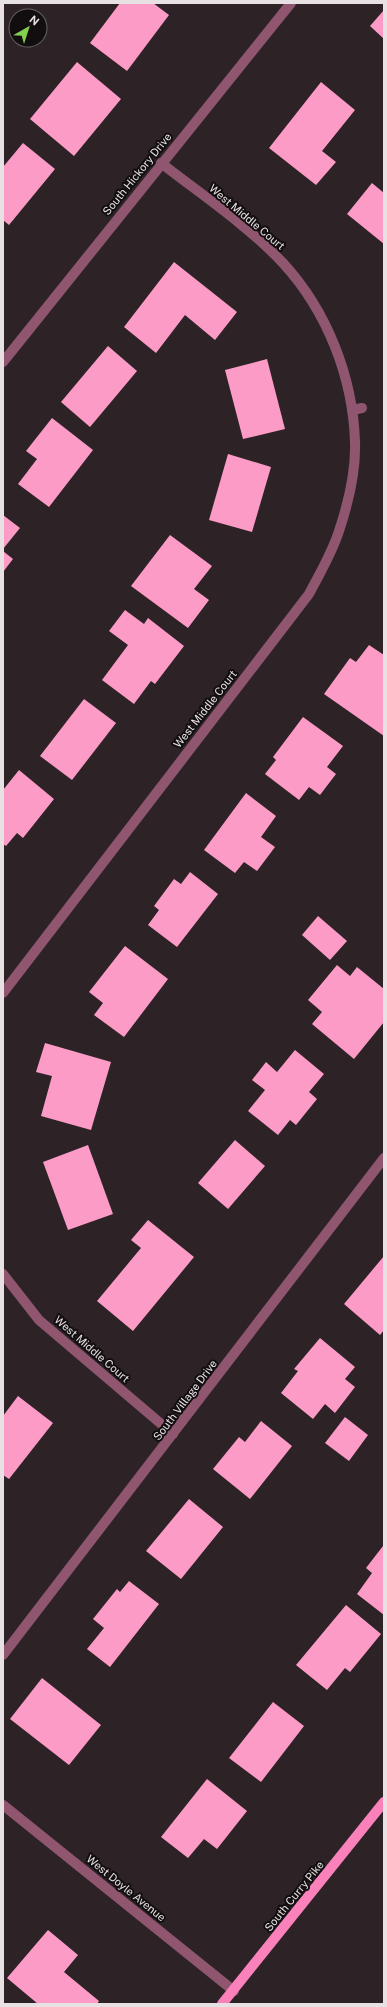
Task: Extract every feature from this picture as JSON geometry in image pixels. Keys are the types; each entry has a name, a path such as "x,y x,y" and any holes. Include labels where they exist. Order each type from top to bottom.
{"main road":[{"name":"South Curry Pike","path":"222,2004 234,1991 384,1802"}],"street":[{"name":"South Hickory Drive","path":"3,362 161,163 291,3"},
{"name":"West Middle Court","path":"3,993 309,594 329,558 340,531 347,504 355,443 357,409 331,338 319,311 283,263 259,241 161,163"},
{"name":"South Village Drive","path":"3,1656 384,1158"},
{"name":"West Middle Court","path":"3,1274 39,1320 173,1434"},
{"name":"West Doyle Avenue","path":"3,1805 234,1991"}],"building":[{"path":"120,3 153,3 169,15 127,71 90,43"},
{"path":"384,10 384,39 370,26"},
{"path":"77,62 121,99 74,156 30,119"},
{"path":"321,82 355,110 322,151 336,162 316,185 269,148"},
{"path":"23,143 55,169 9,225 3,220 3,167"},
{"path":"372,183 384,193 384,244 347,214"},
{"path":"174,262 237,312 215,340 185,315 156,353 124,327"},
{"path":"108,346 137,371 90,427 61,402"},
{"path":"267,359 285,429 243,439 225,370"},
{"path":"52,418 93,450 49,507 18,484 37,459 26,451"},
{"path":"228,454 271,467 252,532 209,520"},
{"path":"3,515 20,528 3,549"},
{"path":"170,535 212,566 194,589 209,600 188,628 131,586"},
{"path":"3,551 13,559 3,572"},
{"path":"125,610 144,624 148,618 184,646 155,684 151,681 134,704 102,680 128,645 109,631"},
{"path":"369,645 384,655 384,736 324,694 350,658 356,662"},
{"path":"84,699 116,723 72,780 40,756"},
{"path":"303,717 343,746 327,767 336,774 320,795 309,787 299,800 265,774 276,760 273,757"},
{"path":"19,770 54,799 23,838 17,833 6,846 3,844 3,790"},
{"path":"246,793 276,816 261,837 275,847 257,871 244,862 235,873 204,850"},
{"path":"190,872 218,894 177,947 148,925 159,910 154,906 174,879 181,884"},
{"path":"318,916 347,941 330,960 302,935"},
{"path":"125,946 168,979 124,1037 94,1015 103,1003 89,992"},
{"path":"337,965 350,976 357,967 384,989 384,1022 354,1059 312,1024 322,1012 308,1000"},
{"path":"45,1043 111,1062 91,1130 41,1116 52,1076 36,1072"},
{"path":"295,1050 324,1074 309,1092 317,1099 296,1125 290,1120 278,1135 248,1111 265,1090 252,1080 266,1062 277,1072"},
{"path":"235,1140 265,1166 228,1209 198,1183"},
{"path":"88,1145 113,1214 68,1230 43,1162"},
{"path":"148,1220 194,1257 133,1331 97,1301 141,1248 131,1240"},
{"path":"384,1256 384,1330 380,1335 344,1304"},
{"path":"320,1338 355,1367 345,1379 355,1387 335,1413 325,1404 313,1419 281,1393 298,1371 294,1369"},
{"path":"18,1396 53,1423 9,1479 3,1475 3,1416"},
{"path":"345,1417 368,1435 349,1461 325,1443"},
{"path":"261,1421 292,1446 250,1499 213,1469 239,1437 245,1442"},
{"path":"189,1499 223,1527 181,1579 146,1551"},
{"path":"383,1546 384,1615 357,1594 372,1573 366,1568"},
{"path":"129,1581 159,1604 110,1667 87,1649 104,1628 93,1619 117,1589 120,1592"},
{"path":"346,1605 381,1634 350,1672 345,1668 327,1690 296,1665"},
{"path":"42,1678 101,1725 69,1765 10,1719"},
{"path":"273,1702 304,1726 261,1782 229,1758"},
{"path":"207,1779 247,1811 217,1849 204,1839 188,1858 161,1837"},
{"path":"48,1930 78,1955 64,1972 99,2001 97,2004 38,2004 7,1978"}]}
